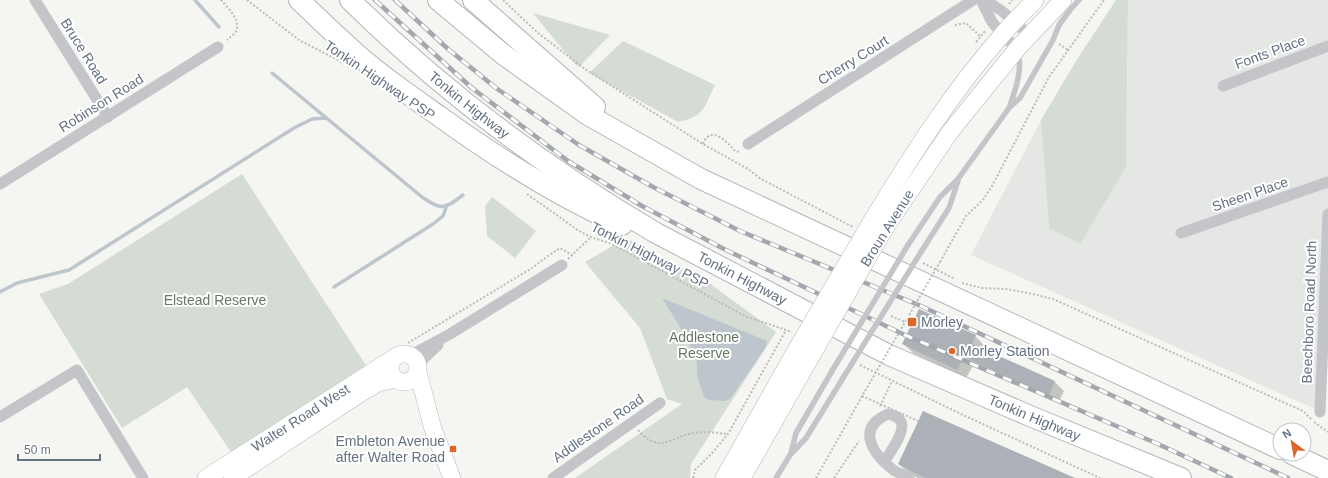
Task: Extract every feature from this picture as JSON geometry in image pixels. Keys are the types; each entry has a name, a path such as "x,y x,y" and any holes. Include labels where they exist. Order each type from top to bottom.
{"highway":[{"path":"299,0 348,47 409,95 485,149 538,182 590,211 726,270"},
{"name":"Tonkin Highway","path":"350,0 392,40 464,103 522,146 621,213 656,233 889,355 1030,416 1181,478"},
{"path":"438,0 504,56 588,115 701,179 1272,445"},
{"path":"473,0 636,142"},
{"path":"1309,462 1328,471"}],"main road":[{"name":"Broun Avenue","path":"742,478 802,356 869,228 916,149 960,88 1002,34 1035,0"},
{"name":"Broun Avenue","path":"869,228 950,132 1017,48 1063,0"},
{"name":"Broun Avenue","path":"724,478 802,356"},
{"path":"400,380 412,379 410,362"},
{"path":"410,362 390,366 391,371 400,380 433,430"},
{"path":"410,362 433,430 452,478"},
{"name":"Walter Road West","path":"206,478 410,362"},
{"name":"Walter Road West","path":"232,478 378,383 400,380"}],"street":[{"name":"Bruce Road","path":"35,0 108,117"},
{"name":"Cherry Court","path":"748,144 973,0"},
{"path":"980,0 992,22 1017,48"},
{"path":"985,0 1002,11 1029,35"},
{"name":"Fonts Place","path":"1223,86 1328,46"},
{"name":"Robinson Road","path":"0,184 218,47"},
{"name":"Sheen Place","path":"1181,233 1328,182"},
{"name":"Beechboro Road North","path":"1320,412 1328,214"},
{"name":"Walter Road West","path":"410,362 450,334 562,265"},
{"path":"0,417 77,370 143,478"},
{"name":"Addlestone Road","path":"553,478 660,403"},
{"path":"884,462 894,471 909,478"}],"lane":[{"path":"790,455 796,433 908,245 940,197 958,179 1009,108 1020,98 1053,40 1059,25 1070,10 1080,0"},
{"path":"1009,108 1020,70 1020,58 1017,48"},
{"path":"776,478 790,455 806,438 949,208 958,179"}],"path":[{"path":"218,47 237,30 234,17 221,0"},
{"name":"Tonkin Highway PSP","path":"247,0 299,40 336,58 348,68"},
{"path":"503,0 538,33 585,69 703,144 748,169 761,179 869,228"},
{"path":"818,477 862,396 966,216 982,201 991,188 1049,77 1104,0"},
{"path":"950,28 966,23 980,36"},
{"path":"703,144 705,139 711,135 719,135 728,142 735,151 749,152 748,144"},
{"name":"Tonkin Highway PSP","path":"522,190 579,231 610,244 745,316 797,334"},
{"path":"562,265 591,237"},
{"path":"922,262 962,283 982,288 1006,289 1028,293 1053,300 1303,411 1318,426 1328,432"},
{"path":"693,478 695,470 728,434 786,330"},
{"path":"858,364 961,414 1100,478"},
{"path":"862,396 918,421"},
{"path":"632,424 646,439 662,444 693,433 707,432 728,434"}],"shaded area":[{"path":"1128,0 1328,0 1328,201 1315,408 971,255 1041,120 1049,228 1126,167"},
{"path":"662,298 767,341 766,347 730,399 725,401 709,400 704,397 697,376 697,363 688,340"}],"green space":[{"path":"1116,0 1128,0 1126,167 1080,244 1049,228 1041,120 1076,61"},
{"path":"533,13 610,35 579,67 574,63"},
{"path":"623,41 715,85 702,110 687,120 678,122 589,73"},
{"name":"Elstead Reserve","path":"242,174 369,370 233,455 187,387 122,428 39,294 68,284"},
{"path":"492,197 536,231 515,258 487,236 485,206"},
{"name":"Addlestone Reserve","path":"626,238 705,280 776,332 691,464 690,478 575,478 682,404 667,399 640,328 585,262"}],"building":[{"name":"Morley Station","path":"919,309 976,335 972,344 1055,381 1049,395 964,357 957,370 902,344"},
{"path":"923,411 1075,478 925,478 898,464"}],"waterway":[{"path":"195,0 219,27"},
{"path":"272,73 429,202 434,205 443,206 451,203 463,195"},
{"path":"0,292 17,283 69,270 294,128 312,119 326,118"},
{"path":"334,287 433,224 443,216 447,205"}],"railway":[{"path":"375,0 472,88 568,161 642,206 726,250 905,335 1158,444 1231,478"},
{"path":"395,0 448,49 496,88 579,145 653,187 740,231 921,306 1288,478"}],"place":[{"name":"Morley","path":"912,322"},
{"name":"Morley Station","path":"952,351"},
{"name":"Embleton Avenue after Walter Road","path":"453,449"}]}
